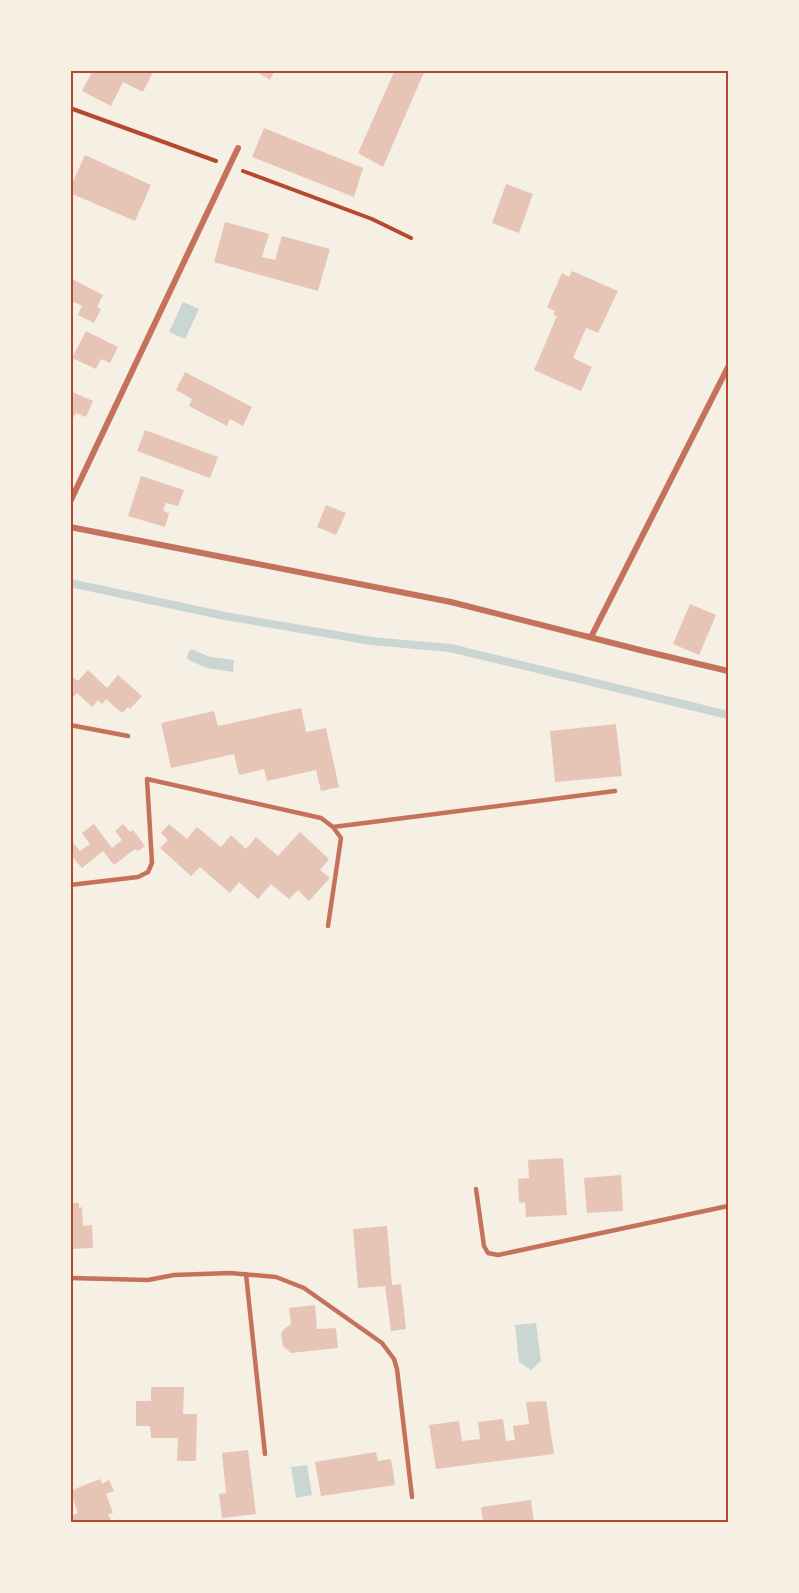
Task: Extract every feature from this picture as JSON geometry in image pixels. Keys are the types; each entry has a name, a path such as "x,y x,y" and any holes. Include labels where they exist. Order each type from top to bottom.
{"street":[{"path":"70,502 238,148"},
{"path":"591,637 729,367"},
{"path":"70,526 451,602 729,671"}],"lane":[{"path":"70,725 128,736"},
{"path":"70,885 138,877 148,872 152,863 147,779 321,818 333,827 340,838 328,926"},
{"path":"333,827 615,791"},
{"path":"476,1189 484,1246 488,1253 498,1255 729,1206"},
{"path":"246,1274 265,1454"},
{"path":"70,1278 148,1280 174,1275 246,1274 276,1277 304,1288 382,1342 394,1359 397,1368 412,1497"}],"shaded area":[{"path":"183,302 199,309 185,339 169,332"},
{"path":"191,649 210,657 234,660 233,672 206,668 187,659"},
{"path":"536,1323 541,1361 531,1370 519,1362 515,1325"},
{"path":"307,1465 312,1495 296,1498 291,1467"}],"building":[{"path":"93,70 154,70 143,92 123,82 111,106 82,91"},
{"path":"254,70 275,70 270,80"},
{"path":"395,70 425,70 383,167 358,153"},
{"path":"264,128 363,168 354,197 252,157"},
{"path":"85,155 151,185 135,221 70,193 70,188"},
{"path":"506,184 533,194 519,233 492,223"},
{"path":"225,222 269,234 262,257 275,260 282,236 330,249 318,291 214,262"},
{"path":"572,271 618,291 598,333 586,328 573,358 592,367 581,391 534,370 557,316 553,315 555,311 547,307 562,273 569,277"},
{"path":"70,278 103,295 97,307 101,309 94,323 78,315 82,306 74,302 70,308"},
{"path":"86,331 118,347 110,363 101,359 96,369 72,358"},
{"path":"185,372 252,407 243,426 230,419 227,426 189,406 192,399 176,390"},
{"path":"70,391 93,401 86,417 76,413 70,423"},
{"path":"145,430 218,457 210,478 137,451"},
{"path":"141,476 184,490 178,506 166,503 163,511 169,513 165,527 128,516"},
{"path":"326,505 346,513 336,535 317,527"},
{"path":"690,604 716,615 699,655 673,644"},
{"path":"88,670 107,688 118,675 142,696 130,709 128,707 122,713 106,699 102,704 98,700 92,707 77,693 72,698 70,675 78,681"},
{"path":"301,708 306,732 326,728 339,787 321,791 316,770 267,781 264,769 239,775 234,754 171,768 161,723 214,711 218,726"},
{"path":"616,724 622,776 555,782 550,731"},
{"path":"94,824 112,848 122,840 115,831 123,824 130,832 133,830 145,846 138,851 135,849 114,865 103,851 82,868 70,854 70,839 80,851 90,844 82,833"},
{"path":"169,824 187,839 197,827 221,847 231,835 246,849 256,837 278,856 300,832 329,859 320,870 330,878 309,901 298,890 289,899 271,884 258,899 239,882 230,893 200,867 191,876 160,848 168,840 161,833"},
{"path":"563,1158 567,1215 526,1217 525,1202 519,1203 518,1179 529,1178 528,1160"},
{"path":"621,1175 623,1211 587,1213 584,1178"},
{"path":"70,1203 79,1203 79,1208 82,1207 83,1226 92,1225 93,1248 70,1249"},
{"path":"387,1226 392,1285 401,1284 406,1329 391,1331 385,1286 358,1288 353,1229"},
{"path":"315,1305 317,1329 336,1328 338,1348 291,1353 283,1346 281,1334 291,1324 289,1308"},
{"path":"151,1387 184,1387 183,1414 197,1414 196,1461 177,1461 178,1438 151,1438 150,1426 136,1426 136,1401 151,1401"},
{"path":"546,1401 554,1454 436,1469 429,1425 459,1421 462,1441 480,1439 478,1422 503,1419 506,1441 515,1440 513,1426 529,1424 526,1402"},
{"path":"248,1450 256,1514 222,1518 219,1494 226,1493 222,1453"},
{"path":"376,1452 378,1461 391,1459 395,1485 321,1496 315,1462"},
{"path":"100,1479 102,1484 109,1480 114,1491 106,1494 113,1513 108,1514 112,1522 73,1522 71,1516 78,1513 70,1491"},
{"path":"531,1500 534,1522 483,1522 481,1507"}],"waterway":[{"path":"70,583 225,616 371,641 450,648 728,715"}]}
